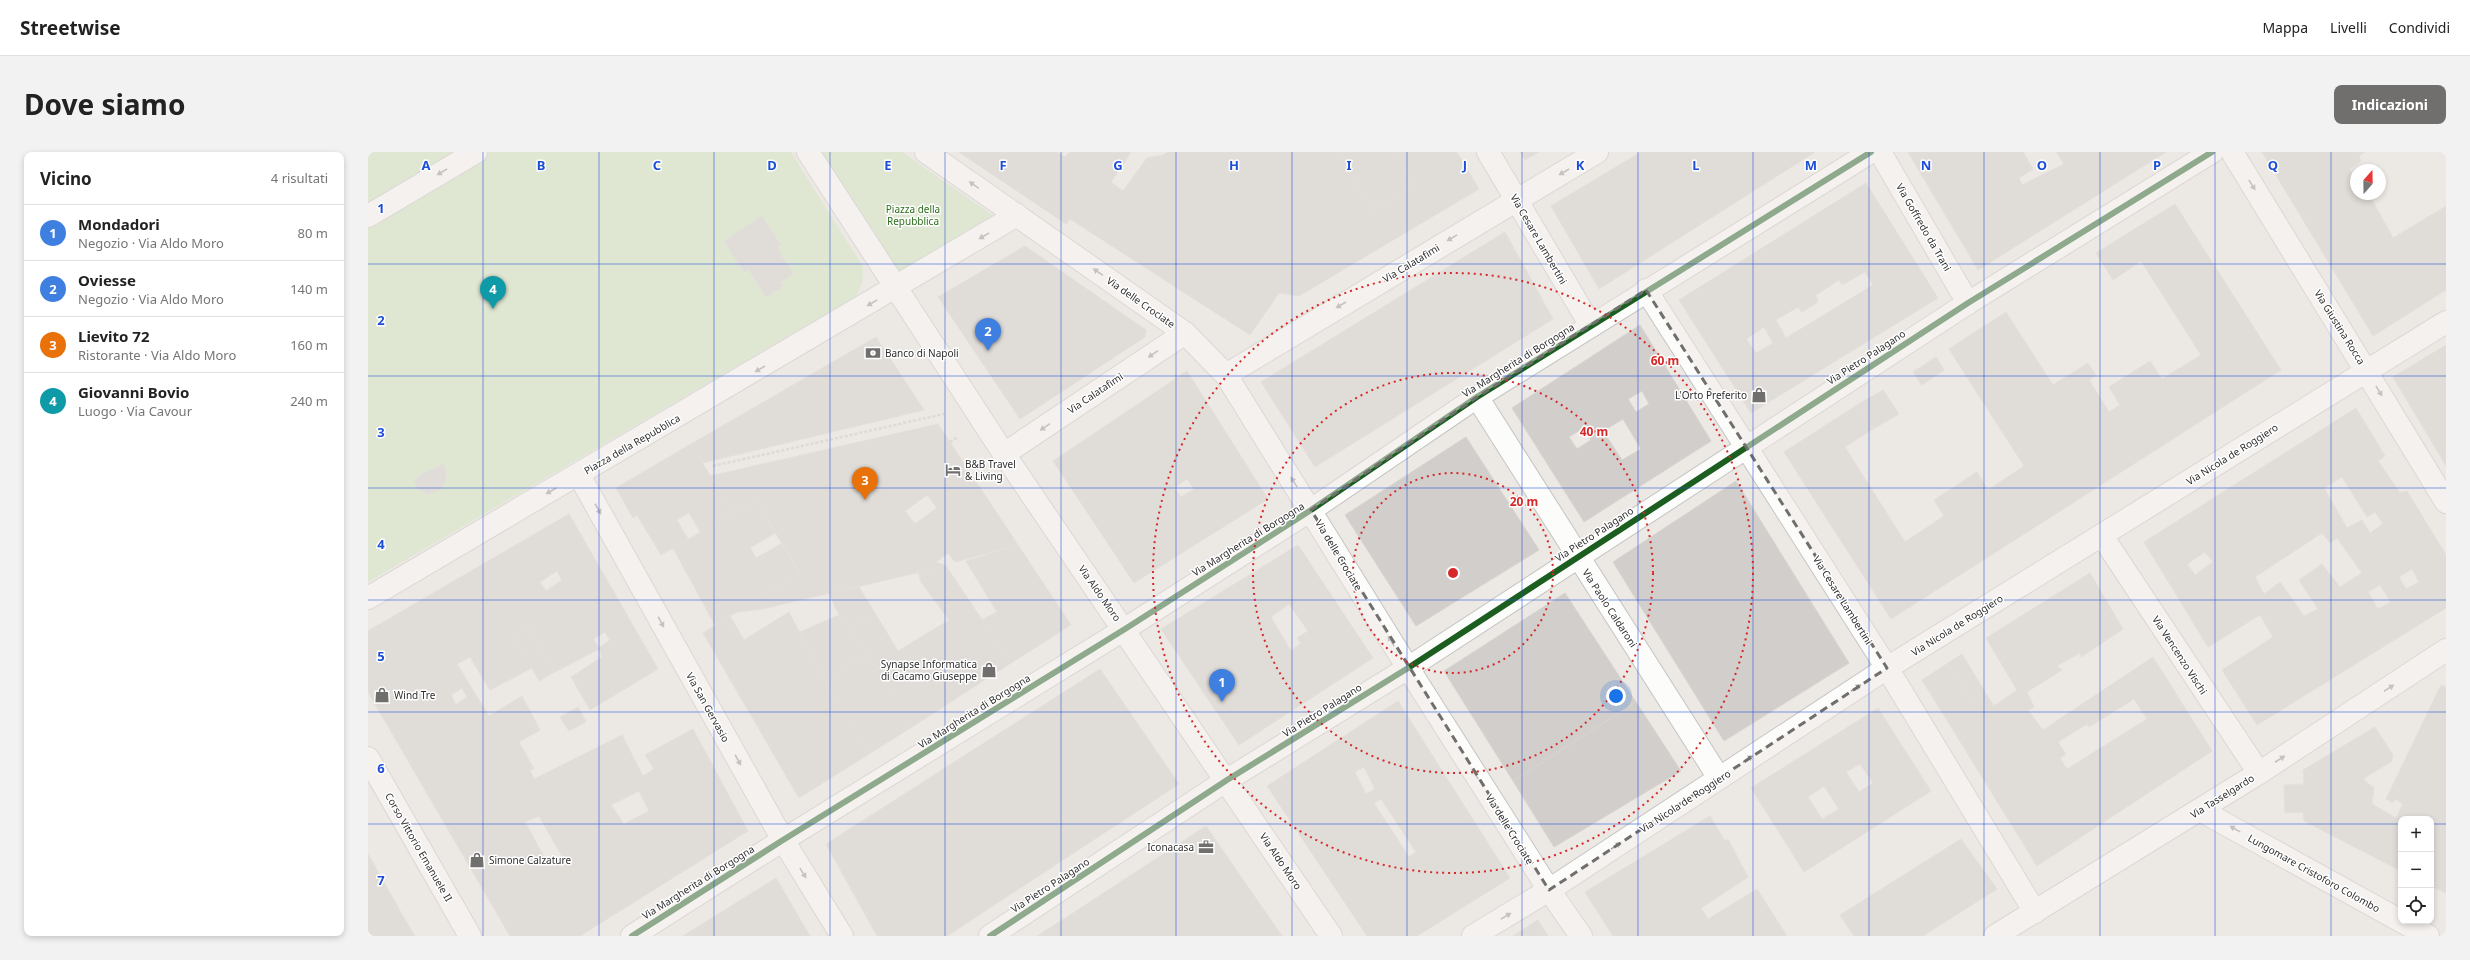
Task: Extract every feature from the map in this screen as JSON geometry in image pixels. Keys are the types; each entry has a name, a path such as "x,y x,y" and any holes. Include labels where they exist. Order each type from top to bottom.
{"street":[{"path":"368,216 476,152"},
{"path":"808,152 896,288"},
{"path":"926,152 1017,215"},
{"name":"Via Cesare Lambertini","path":"1488,152 1591,326"},
{"name":"Via Calatafimi","path":"1226,375 1516,199 1598,152"},
{"name":"Via Margherita di Borgogna","path":"632,936 783,840 1125,629 1312,510 1477,396 1871,152"},
{"name":"Via Goffredo da Trani","path":"1880,152 1968,302"},
{"name":"Via Pietro Palagano","path":"990,936 1227,780 1408,668 1968,302 2212,152"},
{"name":"Via Giustina Rocca","path":"2232,152 2446,502"},
{"name":"Piazza della Repubblica","path":"368,598 896,288 1017,215"},
{"name":"Via delle Crociate","path":"1017,215 1185,333 1226,375 1312,510 1408,668 1549,890 1581,936"},
{"name":"Via Aldo Moro","path":"896,288 1004,454 1125,629 1330,936"},
{"name":"Via Cesare Lambertini","path":"1646,290 1887,668 2035,912"},
{"name":"Via Nicola de Roggiero","path":"1472,936 1549,890 1887,668 2102,536 2366,370 2446,322"},
{"name":"Via Calatafimi","path":"1004,454 1185,333"},
{"name":"Via Paolo Caldaroni","path":"1477,396 1577,557 1719,778"},
{"name":"Via San Gervasio","path":"579,475 783,840 842,936"},
{"name":"Via Vencenzo Vischi","path":"2102,536 2259,773"},
{"name":"Via Tasselgardo","path":"1995,936 2259,773 2446,650"},
{"name":"Corso Vittorio Emanuele II","path":"368,758 470,936"},
{"name":"Lungomare Cristoforo Colombo","path":"2200,810 2428,936"}],"path":[{"path":"713,466 974,407"}],"highlighted area":[{"path":"1646,290 1887,668 1549,890 1311,510 1477,397"}],"green space":[{"path":"368,152 791,152 863,267 862,283 856,296 368,582"},
{"name":"Piazza della Repubblica","path":"819,152 902,152 995,217 899,276"}],"building":[{"path":"959,152 1057,152 1065,157 1070,152 1131,152 1111,182 1123,191 1147,158 1163,155 1168,152 1337,152 1373,211 1416,187 1397,152 1457,152 1479,189 1299,296 1279,293 1250,335 1070,219 1066,224"},
{"path":"1337,152 1397,152 1416,187 1373,211"},
{"path":"1520,152 1539,152 1525,160"},
{"path":"1641,152 1815,152 1599,289 1551,206"},
{"path":"1908,152 2023,152 2033,169 2019,178 2022,185 2064,164 2056,152 2166,152 1978,270"},
{"path":"2262,152 2365,152 2359,156 2361,161 2356,164 2350,164 2350,200 2372,200 2393,238 2446,206 2446,290 2373,336"},
{"path":"1866,183 1938,298 1751,413 1679,300","holes":["1865,272 1873,285 1786,338 1776,320 1798,307 1802,312 1818,302 1816,295 1839,280 1842,285","1764,327 1773,343 1756,353 1746,339"]},
{"path":"2175,204 2281,370 1891,619 1784,452 1857,405 1873,429 1845,447 1905,542 1944,516 1934,500 1977,472 1988,490 2024,466 1949,349 2006,312 2053,385 2088,363 2096,375 2089,380 2109,412 2120,405 2109,387 2150,361 2162,379 2201,355 2141,261 2113,280 2096,253"},
{"path":"762,216 781,245 777,248 793,274 780,282 783,286 766,297 748,269 744,272 724,241"},
{"path":"1505,232 1553,319 1315,467 1261,382"},
{"path":"1025,246 1146,330 1145,337 1020,419 938,297"},
{"path":"1640,325 1711,441 1584,522 1512,408","holes":["1642,391 1649,404 1636,412 1628,399","1623,419 1641,449 1622,460 1603,431","1583,428 1591,440 1577,449 1569,437"]},
{"path":"876,337 924,410 702,463 691,444"},
{"path":"2446,345 2446,466 2393,377"},
{"path":"1936,357 1944,370 1922,385 1913,372"},
{"path":"1187,371 1268,499 1134,583 1053,461","holes":["1187,479 1194,489 1181,497 1174,488"]},
{"path":"1883,390 1899,414 1873,429 1857,405"},
{"path":"2356,408 2385,456 2378,461 2400,493 2407,491 2446,555 2446,608 2257,725 2222,670 2273,637 2260,615 2208,647 2144,542","holes":["2342,477 2367,517 2375,512 2383,524 2370,533 2362,520 2347,528 2324,488","2322,533 2330,543 2337,538 2362,573 2340,587 2322,564 2299,580 2318,609 2304,616 2280,582 2264,594 2255,577","2205,552 2213,562 2195,575 2187,564","2412,569 2419,582 2406,589 2399,577","2380,585 2391,602 2378,609 2368,592"]},
{"path":"938,424 1018,545 955,562 948,553 936,562 946,566 762,609 755,598 800,573 756,501 733,514 710,476","holes":["927,495 937,508 915,524 905,511"]},
{"path":"1466,437 1539,550 1416,626 1345,515"},
{"path":"691,444 733,514 701,533 689,513 677,520 688,539 661,555 637,515 633,518 616,488"},
{"path":"443,464 446,471 446,479 441,489 428,494 417,488 414,482 420,475"},
{"path":"1736,481 1849,663 1724,741 1613,562"},
{"path":"756,501 775,533 750,548 756,558 781,544 800,573 755,598 762,609 737,612 715,625 673,548"},
{"path":"569,514 658,669 590,710 571,677 602,657 599,649 555,672 528,627 514,635 532,668 490,690 470,657 457,664 489,716 522,696 540,730 519,742 534,769 530,770 534,779 622,735 643,776 654,769 645,755 693,729 748,831 580,936 510,936 368,692 368,631","holes":["557,571 562,580 546,591 540,582","605,632 610,640 599,648 593,639","462,688 467,697 456,705 451,695","639,791 649,811 624,824 611,805","539,816 566,863 549,866 525,822"]},
{"path":"1018,545 1071,625 1011,663 981,620 997,612 966,561"},
{"path":"1298,545 1373,658 1239,745 1161,629","holes":["1289,604 1308,631 1297,638 1301,643 1291,651 1271,617"]},
{"path":"946,566 1011,663 912,727 849,629 875,613 898,651 949,620 921,582 918,571"},
{"path":"2090,573 2123,629 2081,657 2080,653 2057,666 2062,670 2027,692 2034,707 2028,710 2043,730 2153,657 2212,751 2037,866 1922,680 1948,663 1971,700 1985,692 1994,706 2017,690 1986,638","holes":["2134,699 2147,719 2067,769 2060,758 2066,754 2058,742 2087,724 2089,727"]},
{"path":"859,587 875,613 849,629 839,615 828,592"},
{"path":"1565,593 1636,702 1513,781 1444,671"},
{"path":"789,612 825,680 869,754 799,798 703,633 730,616 744,640"},
{"path":"839,615 866,654 825,680 800,632"},
{"path":"528,627 555,672 539,681 514,635"},
{"path":"866,654 912,727 869,754 825,680"},
{"path":"1962,654 1985,692 1971,700 1948,663"},
{"path":"1100,669 1179,784 947,936 877,936 826,844"},
{"path":"2441,685 2446,687 2446,893 2434,887 2434,816 2398,816 2398,869 2304,821 2303,812 2285,813 2284,785 2304,784 2303,770 2375,727 2393,755 2392,761 2363,779 2374,788 2372,804 2396,818 2403,804 2395,799 2393,803 2386,799"},
{"path":"1398,701 1510,878 1417,936 1367,936 1267,786","holes":["1364,767 1375,789 1366,794 1355,772","1381,799 1416,852 1409,857 1374,803"]},
{"path":"1636,702 1681,771 1554,847 1513,781"},
{"path":"578,707 586,722 569,731 560,717"},
{"path":"1878,708 1931,791 1804,872 1751,788","holes":["1860,764 1873,783 1859,792 1846,772","1824,786 1839,809 1822,819 1808,797"]},
{"path":"1710,816 1725,841 1728,839 1748,877 1701,908 1708,919 1757,889 1787,936 1613,936 1585,892"},
{"path":"1206,826 1282,936 1037,936 1073,913"},
{"path":"1961,839 1997,889 1923,936 1854,936 1840,915"},
{"path":"368,854 403,916 415,936 368,936"},
{"path":"776,878 810,936 683,936"},
{"path":"1538,920 1548,936 1513,936"}],"cycle path":[{"path":"632,936 783,840 1125,629 1311,510 1477,397 1871,152"},
{"path":"990,936 1227,780 1408,668 1968,303 2212,152"}],"place":[{"name":"Giovanni Bovio","path":"493,309"},
{"name":"Oviesse","path":"988,351"},
{"name":"Banco di Napoli","path":"873,353"},
{"name":"L'Orto Preferito","path":"1759,395"},
{"name":"B&B Travel & Living","path":"953,470"},
{"name":"Lievito 72","path":"865,500"},
{"name":"Synapse Informatica di Cacamo Giuseppe","path":"989,670"},
{"name":"Wind Tre","path":"382,695"},
{"name":"Mondadori","path":"1222,702"},
{"name":"Iconacasa","path":"1206,847"},
{"name":"Simone Calzature","path":"477,860"}]}
